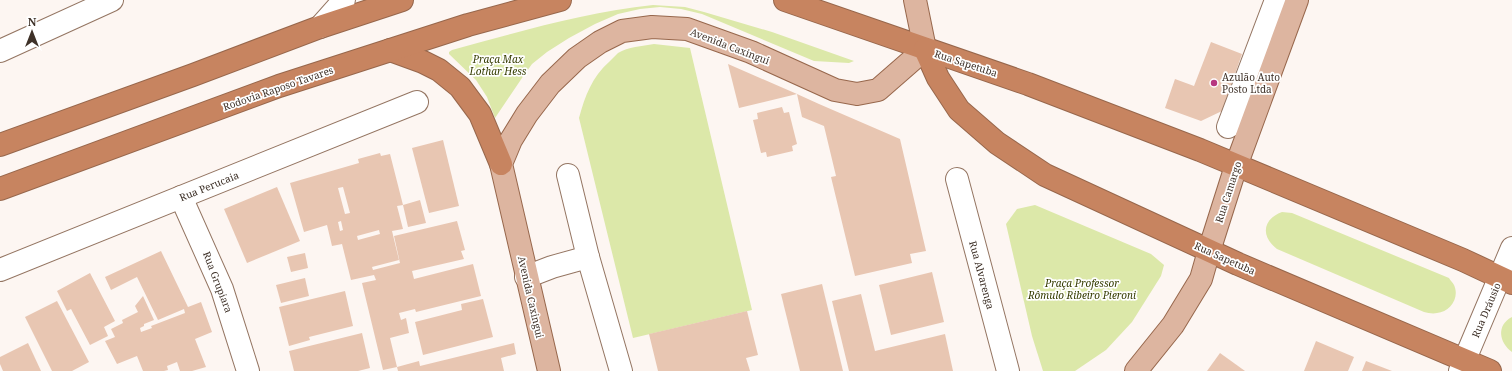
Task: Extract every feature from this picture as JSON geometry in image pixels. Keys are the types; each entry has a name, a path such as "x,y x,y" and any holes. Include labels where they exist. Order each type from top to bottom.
{"highway":[{"path":"0,145 320,27 402,0"},
{"name":"Rodovia Raposo Tavares","path":"0,189 279,86 468,25 560,0"},
{"path":"785,0 925,49"},
{"name":"Rua Sapetuba","path":"925,49 1028,84 1200,150 1463,260 1506,280"},
{"name":"Rua Sapetuba","path":"925,49 938,78 959,110 997,143 1046,176 1463,365 1490,371"},
{"path":"390,50 423,62 439,70 460,87 480,114 501,164"}],"main road":[{"path":"915,0 925,49"},
{"name":"Rua Camargo","path":"1136,371 1173,325 1201,279 1236,166 1297,0"},
{"name":"Avenida Caxingui","path":"549,371 501,164 511,140 527,114 550,84 577,58 600,42 622,31 652,27 687,29 751,52 835,90 857,94 878,90 925,49"}],"street":[{"path":"0,51 112,0"},
{"path":"320,27 344,0"},
{"path":"1228,127 1276,0"},
{"name":"Rua Perucaia","path":"0,270 417,102"},
{"path":"568,175 588,257 621,371"},
{"name":"Rua Alvarenga","path":"956,179 1008,371"},
{"name":"Rua Grupiara","path":"181,197 222,289 248,371"},
{"name":"Rua Dráusio","path":"1463,365 1506,280 1512,248"},
{"path":"526,277 552,267 588,257"}],"green space":[{"name":"Praça Max Lothar Hess","path":"653,5 685,7 704,12 772,32 854,61 849,63 814,61 702,14 681,9 660,7 640,9 618,14 595,24 547,52 532,64 495,118 487,97 476,80 449,54 452,50 552,23 602,12"},
{"path":"654,44 690,48 752,310 633,338 579,118 590,87 598,74 618,53 631,48"},
{"name":"Praça Professor Rômulo Ribeiro Pieroni","path":"1035,205 1151,254 1164,265 1161,276 1132,322 1106,350 1075,371 1043,371 1032,336 1006,224 1017,209"},
{"path":"1282,212 1292,213 1449,278 1456,290 1453,304 1442,312 1424,312 1277,249 1268,239 1266,228 1271,219"},
{"path":"1512,317 1512,352 1504,344 1501,334 1503,325"}],"building":[{"name":"Azulão Auto Posto Ltda","path":"1211,42 1242,54 1222,111 1201,121 1165,108 1175,79 1194,86"},
{"path":"728,64 797,94 739,108"},
{"path":"797,94 900,139 926,251 910,254 912,263 855,276 831,177 836,176 824,126 802,117"},
{"path":"782,107 784,113 789,112 797,144 792,146 793,151 767,157 766,152 761,153 753,120 758,119 757,113"},
{"path":"443,140 459,206 429,213 412,148"},
{"path":"380,153 381,156 390,154 403,205 397,206 403,229 392,231 399,260 372,267 373,270 400,263 394,236 457,221 465,250 461,251 464,259 412,271 414,279 473,264 481,296 416,312 415,309 399,313 401,320 406,318 409,333 390,338 397,367 383,370 362,283 376,280 374,275 351,280 342,244 332,246 327,225 304,232 290,183 359,163 358,159","holes":["343,187 350,213 345,214 338,188","341,221 343,230 340,231 338,222","379,230 380,234 358,240 357,236"]},
{"path":"277,187 300,241 247,263 224,209"},
{"path":"420,200 426,223 408,227 403,205"},
{"path":"161,251 188,307 201,302 212,332 195,339 206,367 192,371 180,371 177,362 167,366 168,370 143,371 137,356 117,364 105,341 115,337 111,329 123,323 122,320 138,312 135,306 143,296 154,320 144,324 144,326 140,328 141,332 152,328 151,326 185,313 184,309 158,320 137,277 111,290 105,277"},
{"path":"305,253 308,268 291,272 287,257"},
{"path":"932,272 944,322 891,335 879,285"},
{"path":"90,273 115,321 104,327 108,336 90,345 71,309 67,311 57,291"},
{"path":"305,278 309,296 281,303 276,285"},
{"path":"822,284 843,371 800,371 781,294"},
{"path":"345,291 353,326 309,337 310,340 289,346 279,307"},
{"path":"861,294 875,351 945,334 953,371 849,371 832,301"},
{"path":"483,299 493,337 423,355 415,322 462,310 461,304"},
{"path":"57,301 89,362 72,371 52,371 25,317"},
{"path":"747,311 758,355 746,358 750,371 658,371 649,334"},
{"path":"362,333 370,368 358,371 294,371 289,351"},
{"path":"1316,341 1354,357 1348,371 1304,371"},
{"path":"28,343 41,371 3,371 0,364 0,357"},
{"path":"514,343 516,354 501,358 504,371 398,371 397,367 419,361 420,366"},
{"path":"1220,353 1245,371 1207,371"},
{"path":"1366,361 1392,371 1362,371"}],"place":[{"name":"Azulão Auto Posto Ltda","path":"1214,83"}]}
